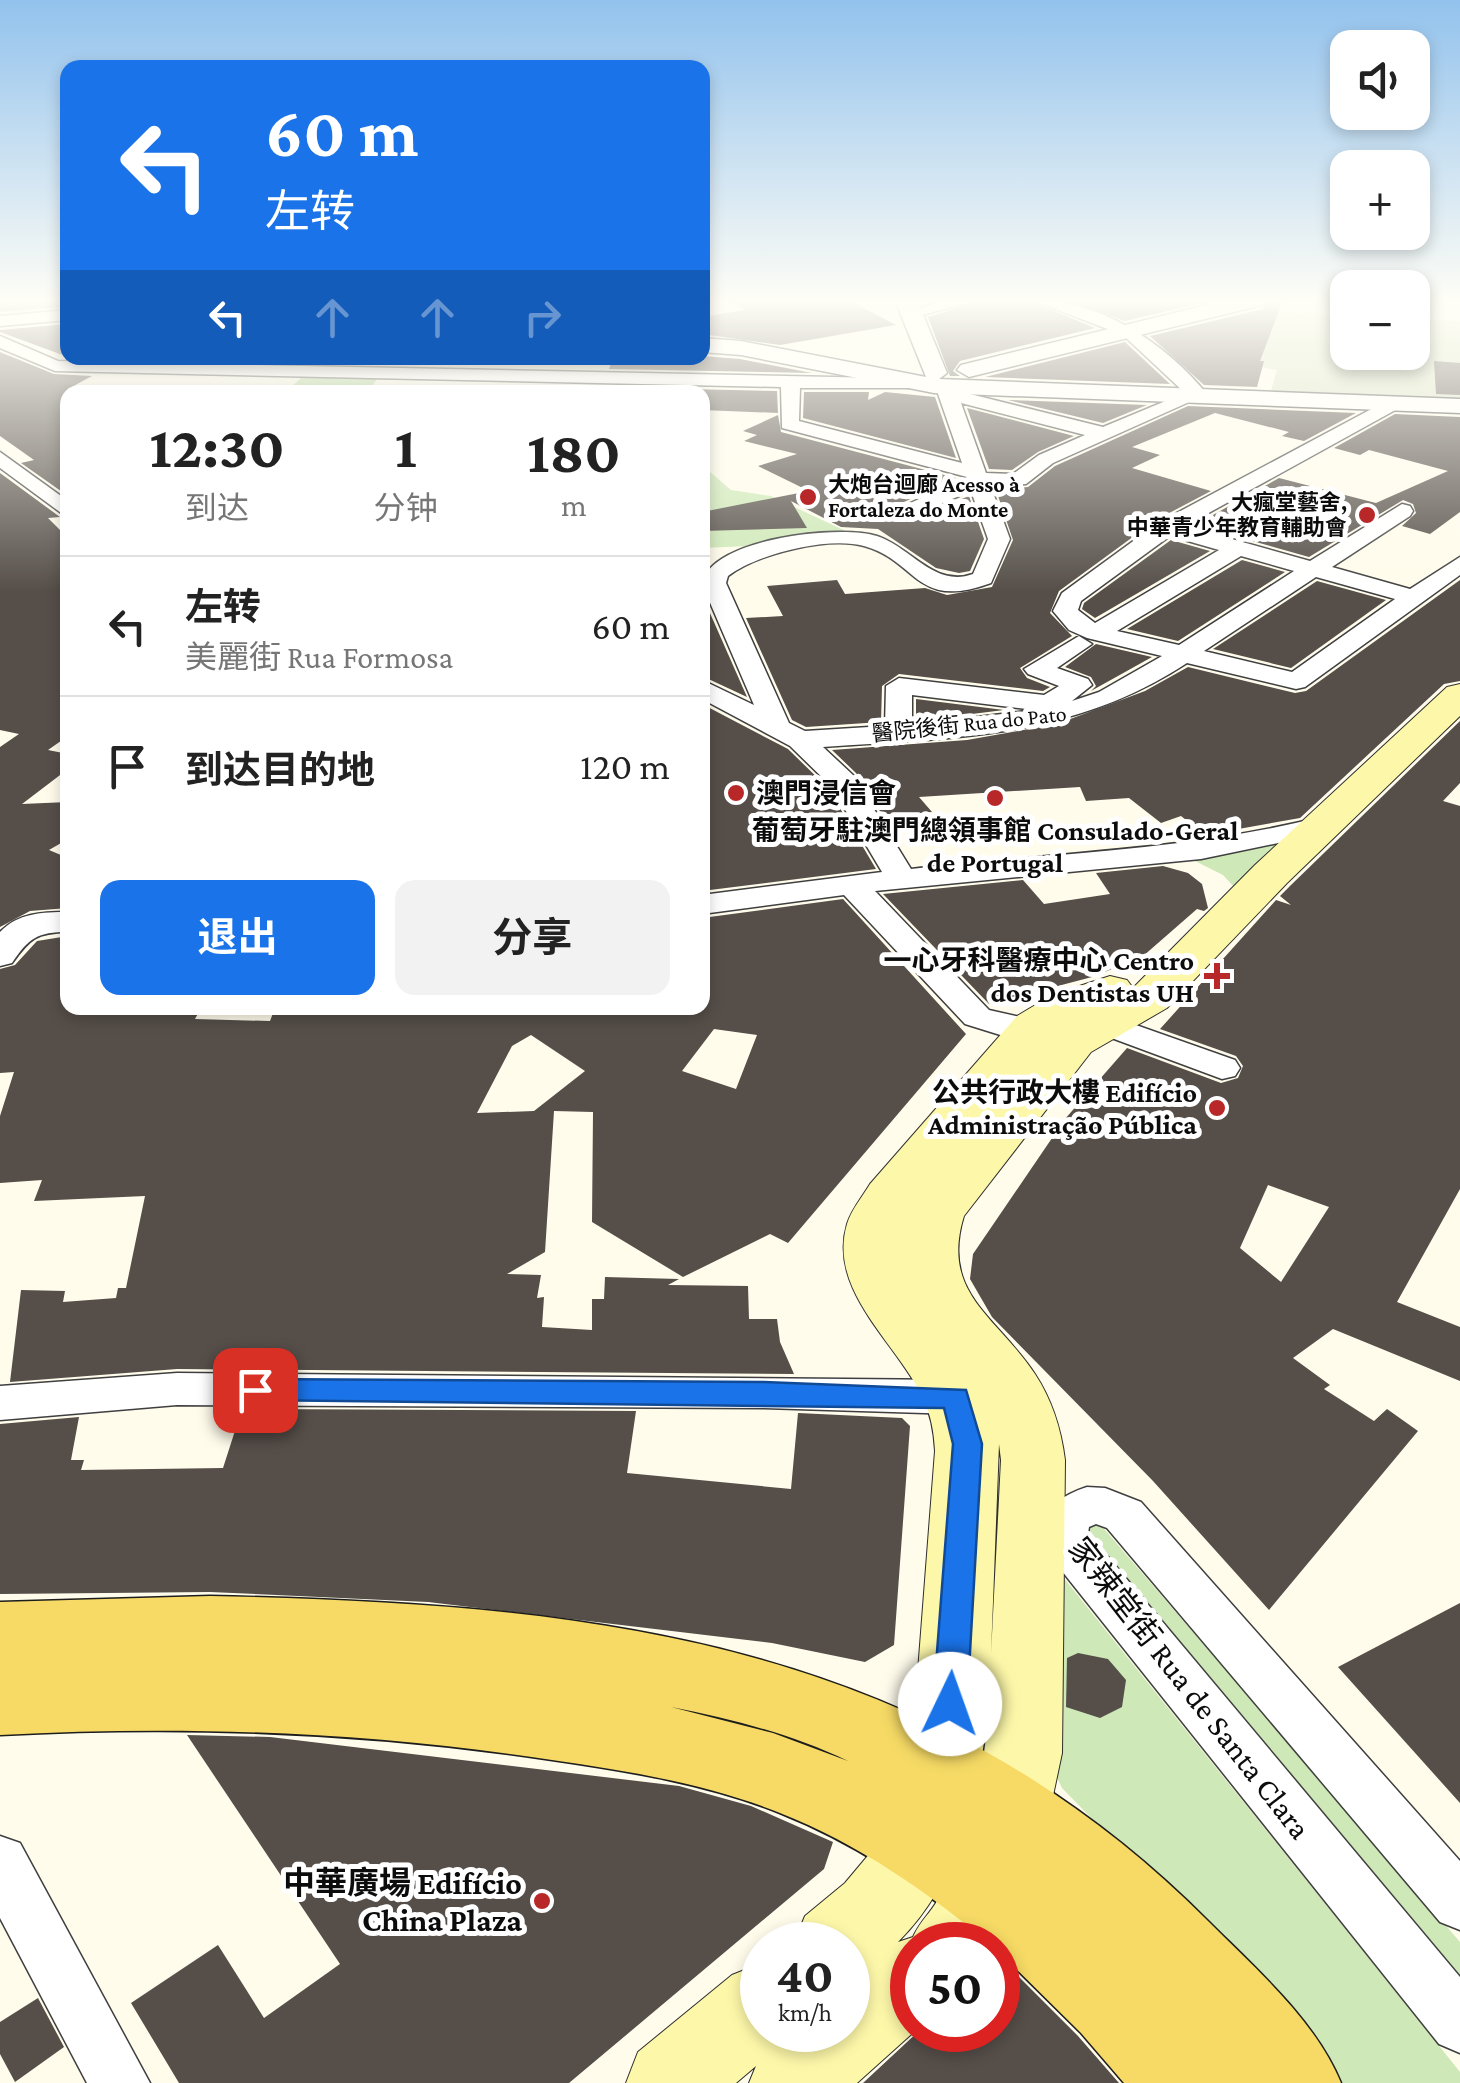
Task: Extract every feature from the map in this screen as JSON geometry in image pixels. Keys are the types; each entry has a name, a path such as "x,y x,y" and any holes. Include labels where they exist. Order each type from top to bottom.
{"main road":[{"path":"862,1922 962,1851 1024,1753 1032,1444 1026,1416 1012,1388 938,1296 927,1273 924,1250 937,1211 1072,1041 1150,998 1321,826 1456,701"},
{"path":"1185,2083 1149,2038 962,1851 948,1743 968,1444 956,1398 933,1358 896,1313 883,1290 874,1258 875,1225 890,1197 1030,1029 1069,1005 1134,980 1272,874"},
{"path":"31,1666 166,1694 314,1697 462,1711 718,1752 793,1777 962,1851 1090,1869 1208,1982 1294,2083"},
{"path":"792,2083 890,1997"},
{"path":"669,2083 740,2023"}],"street":[{"path":"790,397 789,424 1000,482 1025,478 1046,459 1191,397"},
{"path":"788,732 714,582 725,567 759,550 843,539 871,540 927,580 958,585 983,578 999,539 951,397"},
{"path":"960,397 1105,434"},
{"path":"1244,397 1460,406"},
{"path":"1392,404 1166,528 1067,602 1066,611 1087,638 1183,654 1296,681 1460,564"},
{"path":"0,458 60,506"},
{"path":"904,511 976,477"},
{"name":"醫院後街 Rua do Pato","path":"788,732 898,732 1024,721 1085,709 1123,693 1402,511"},
{"path":"1166,528 1413,598"},
{"path":"867,682 1049,704 1079,685 1036,670 1238,548"},
{"path":"898,732 899,686"},
{"path":"710,692 788,732 843,780 901,878"},
{"path":"710,904 901,878 1200,850 1272,840 1321,826"},
{"path":"852,885 977,1017 1010,1028 1030,1029"},
{"path":"0,956 13,934 32,922 60,922"},
{"path":"1102,1023 1222,1068"},
{"path":"0,1403 177,1389 764,1392 956,1398"},
{"name":"家辣堂街 Rua de Santa Clara","path":"1460,1903 1124,1516 1100,1504 1088,1504 1070,1515 1064,1533 1071,1546 1460,2024"},
{"path":"0,1862 120,2083"}],"green space":[{"path":"1338,397 1460,397 1460,403"},
{"path":"710,472 731,490 771,496 850,533 710,548"},
{"path":"1291,842 1236,889 1223,875 1187,857"},
{"path":"1099,1523 1460,1942 1460,1985 1085,1530 1089,1524"},
{"path":"1051,1562 1460,2072 1460,2083 1333,2083 1203,1933 1062,1788 1051,1765"}],"building":[{"path":"0,397 60,397 60,490 21,463 34,460 0,436"},
{"path":"710,397 777,397 778,413 710,410"},
{"path":"804,397 935,397 956,458 803,418"},
{"path":"1008,400 1147,405 1103,423"},
{"path":"1188,406 1356,413 1304,441 1282,436 1289,432 1215,413 1132,447 1160,455 1132,468 1211,491 1156,520 1059,591 1050,613 1072,636 1020,668 1027,678 1050,687 1043,691 899,674 882,686 881,722 806,727 792,720 746,618 783,616 767,586 837,580 845,594 925,588 947,595 992,587 1013,540 996,490 1028,487 1055,466"},
{"path":"967,408 1074,436 1038,452 1012,470 989,469"},
{"path":"1395,414 1460,417 1460,512 1430,534 1402,526 1416,513 1413,504 1403,500 1309,557 1195,525 1279,478 1376,503 1448,471 1369,450 1360,455 1334,448"},
{"path":"778,415 781,432 956,478 889,512 905,522 969,496 984,539 970,571 936,568 878,529 841,527 791,501 807,528 710,531 710,510 809,491 758,466 797,454 744,441 757,435 743,431"},
{"path":"0,473 60,517 48,518 60,530 60,742 48,750 60,752 60,775 22,804 60,802 60,844 49,850 60,855 60,909 30,911 0,927 0,747 19,734 0,730"},
{"path":"1171,540 1210,551 1095,618 1082,609 1084,603"},
{"path":"1242,560 1285,572 1178,641 1127,629"},
{"path":"1460,580 1460,681 1444,684 1300,818 1205,835 1181,816 1161,823 1129,798 1086,801 1080,787 919,797 932,812 883,816 856,773 832,750 967,740 1057,724 1145,691 1188,667 1295,693 1306,691"},
{"path":"1317,581 1386,600 1291,668 1213,649"},
{"path":"710,613 747,697 710,680"},
{"path":"1096,644 1152,657 1091,691 1096,686 1091,677 1065,667"},
{"path":"916,699 1004,710 916,721"},
{"path":"710,708 788,749 828,788 876,869 710,890"},
{"path":"1460,721 1460,783 1443,801 1460,806 1460,1189 1397,1302 1460,1327 1460,1381 1333,1329 1293,1358 1330,1385 1324,1389 1374,1421 1387,1409 1418,1431 1269,1610 1153,1481 992,1317 970,1279 973,1254 1065,1119 1127,1048 1221,1083 1238,1078 1243,1066 1236,1056 1160,1029 1276,900 1291,905 1280,896","holes":["1268,1185 1329,1207 1281,1282 1240,1248"]},
{"path":"1163,866 1188,873 1202,884 1208,908 1197,909 1142,957 1092,977 989,1004 883,894 1023,880 1044,904 1110,894 1096,873"},
{"path":"843,899 966,1034 788,1243 770,1234 683,1277 592,1222 593,1112 554,1111 545,1252 507,1274 541,1275 537,1298 544,1297 542,1327 592,1330 592,1299 604,1299 605,1277 679,1279 668,1285 748,1286 749,1319 777,1319 780,1342 794,1374 177,1369 10,1382 21,1290 65,1291 63,1302 116,1298 118,1288 126,1288 145,1196 34,1201 42,1180 0,1183 0,1116 14,1072 0,1073 0,969 15,965 37,941 60,937 60,1015 197,1015 195,1019 270,1021 272,1015 710,1015 710,917","holes":["714,1029 757,1035 736,1089 682,1071","531,1035 585,1071 534,1111 477,1113 512,1046"]},
{"path":"242,1409 636,1411 627,1473 791,1489 798,1413 902,1418 910,1426 894,1645 865,1662 772,1643 428,1602 210,1592 0,1594 0,1424 79,1417 71,1460 84,1460 81,1470 223,1468"},
{"path":"1460,1603 1460,1803 1338,1667"},
{"path":"1078,1653 1108,1659 1126,1680 1122,1707 1100,1718 1066,1707 1067,1658"},
{"name":"中華廣場 Edifício China Plaza","path":"187,1735 270,1737 679,1786 751,1806 833,1842 824,1869 761,1922 740,1922 740,1939 569,2083 179,2083 131,2003 218,1945 264,2018 340,1964"},
{"path":"1020,1978 1119,2083 863,2083 896,2052 1020,2052"},
{"path":"38,1998 64,2047 15,2082 0,2054 0,2022"}],"place":[{"name":"大炮台迴廊 Acesso à Fortaleza do Monte","path":"808,497"},
{"name":"大瘋堂藝舍, 中華青少年教育輔助會","path":"1367,515"},
{"name":"澳門浸信會","path":"736,793"},
{"name":"葡萄牙駐澳門總領事館 Consulado-Geral de Portugal","path":"995,798"},
{"name":"一心牙科醫療中心 Centro dos Dentistas UH","path":"1217,976"},
{"name":"公共行政大樓 Edifício Administração Pública","path":"1217,1108"},
{"name":"中華廣場 Edifício China Plaza","path":"542,1901"}],"route":[{"path":"255,1390 764,1392 956,1398 968,1444 950,1704"}]}
